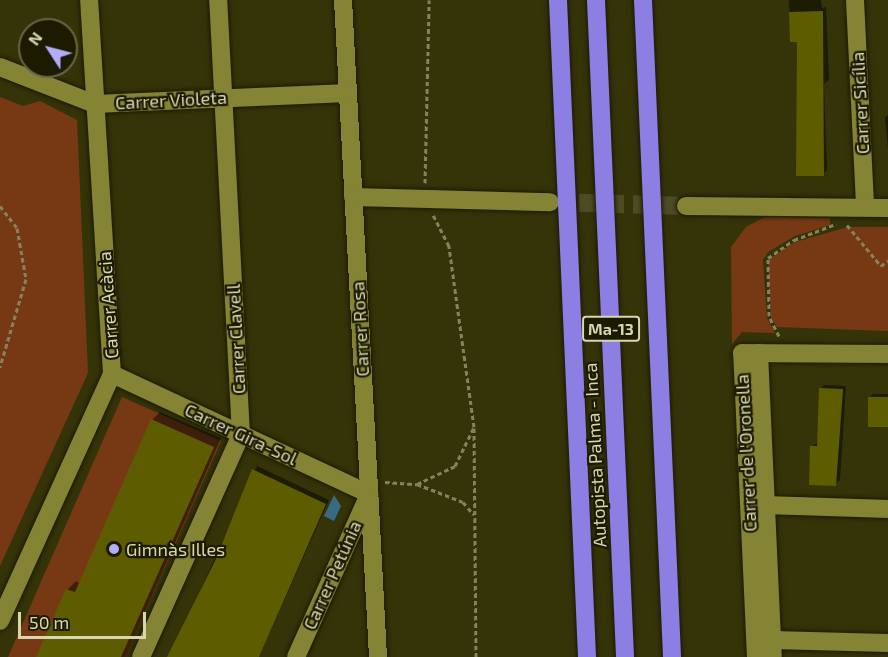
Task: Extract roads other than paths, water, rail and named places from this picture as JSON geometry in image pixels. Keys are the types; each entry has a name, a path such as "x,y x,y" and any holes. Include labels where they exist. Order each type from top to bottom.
{"highway":[{"path":"558,0 587,657"},
{"name":"Autopista Palma - Inca","path":"596,0 625,657"},
{"name":"Ma-13","path":"643,0 672,657"}],"street":[{"name":"Carrer Acàcia","path":"0,621 112,374 89,0"},
{"name":"Carrer Clavell","path":"141,657 241,435 218,0"},
{"name":"Carrer Rosa","path":"343,0 378,657"},
{"name":"Carrer Sicília","path":"855,0 865,207"},
{"name":"Carrer Violeta","path":"0,67 95,104 348,93"},
{"path":"353,197 550,202"},
{"path":"686,206 888,208"},
{"name":"Carrer de l'Oronella","path":"756,657 742,353 759,353 773,648"},
{"path":"759,353 888,354"},
{"name":"Carrer Gira-Sol","path":"112,374 241,435 369,487"},
{"name":"Carrer Petúnia","path":"296,657 369,487"},
{"path":"766,505 888,509"},
{"path":"773,648 888,643"}],"water":[{"path":"334,495 341,506 334,521 324,516"}],"tunnel":[{"path":"552,202 686,206"}],"place":[{"name":"Gimnàs Illes","path":"114,549"}]}
